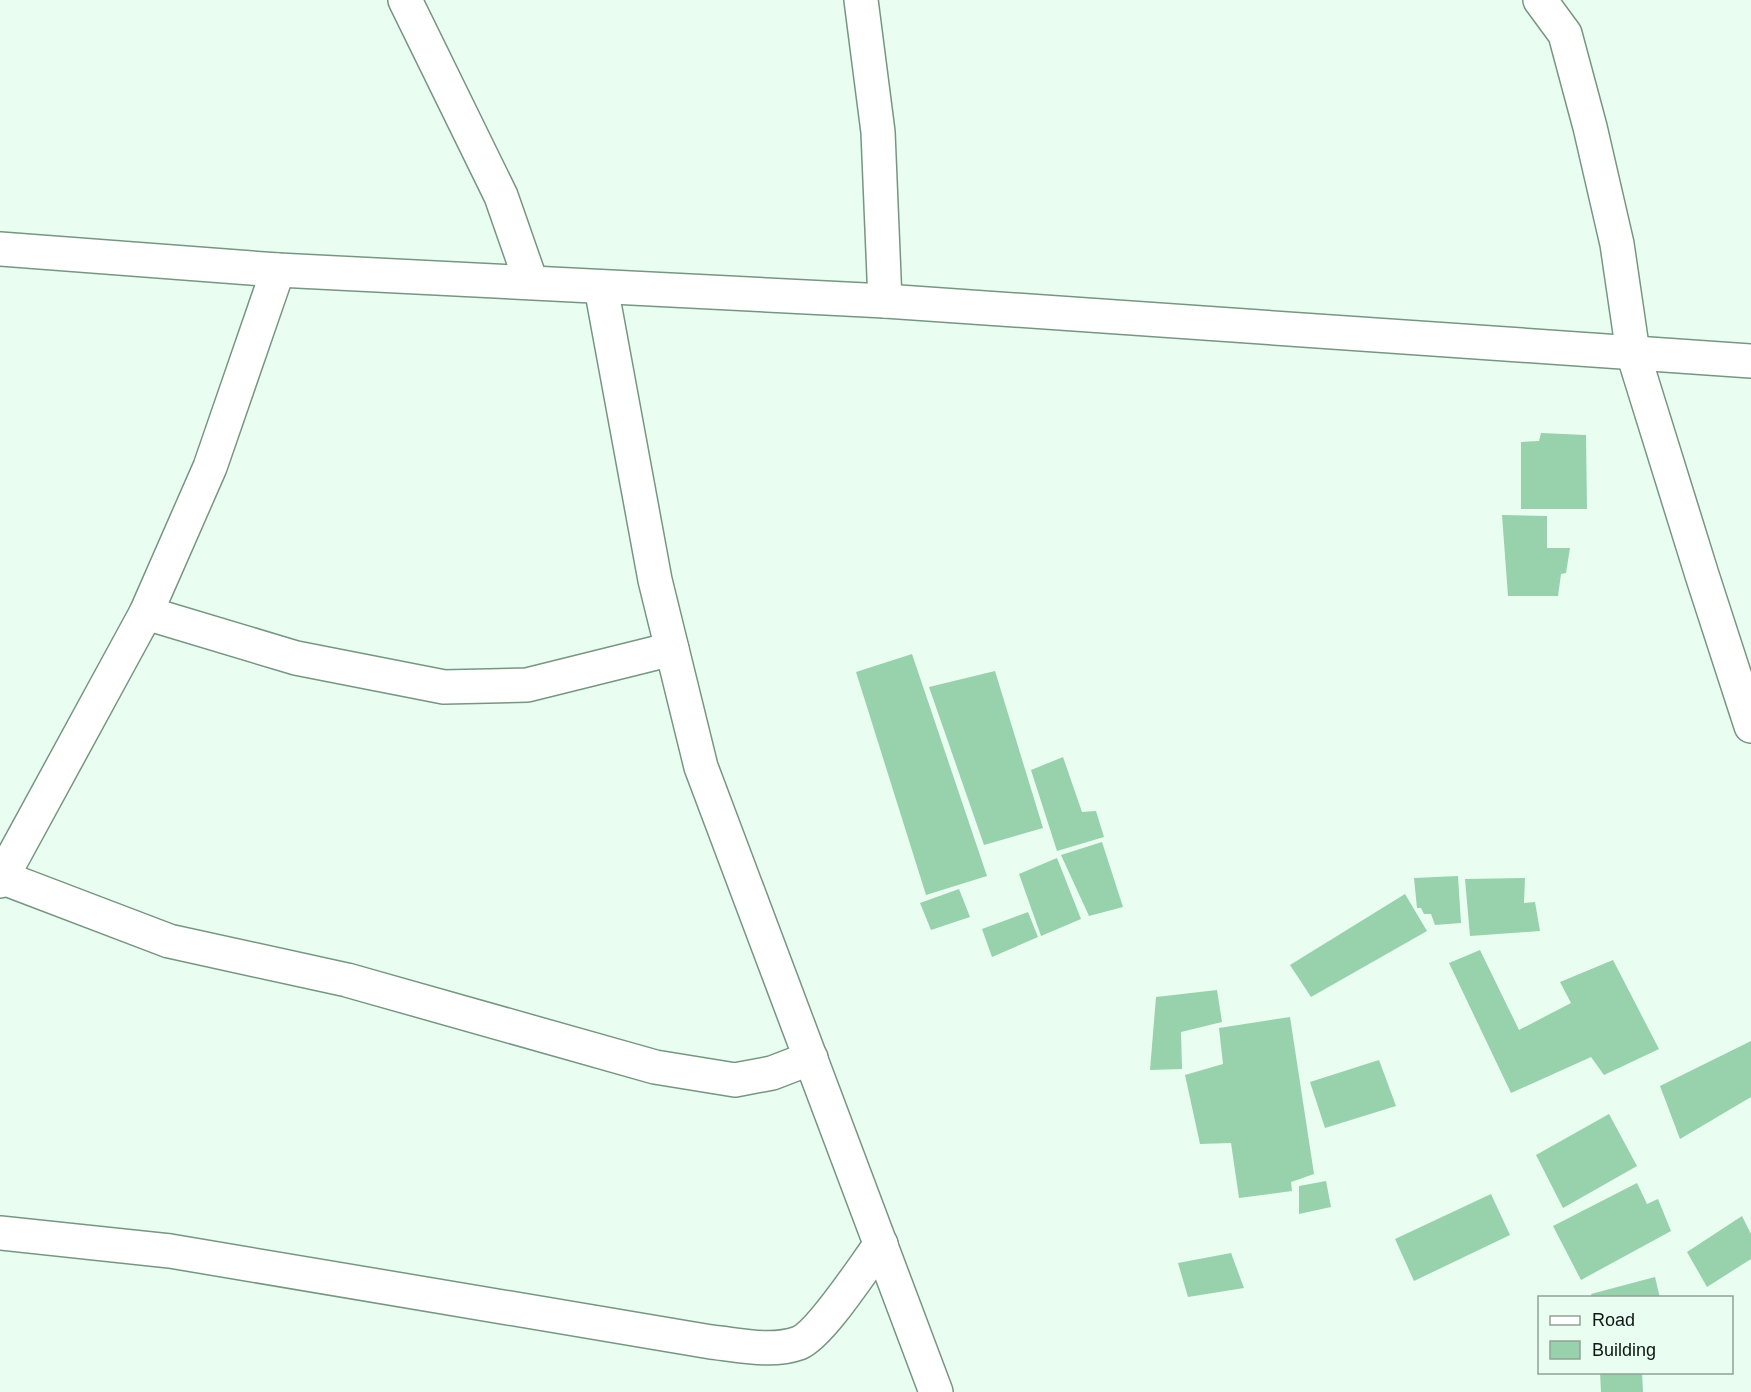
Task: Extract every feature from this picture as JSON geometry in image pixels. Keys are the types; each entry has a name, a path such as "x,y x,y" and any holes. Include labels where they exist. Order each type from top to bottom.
{"street":[{"path":"405,0 501,196 531,282"},
{"path":"861,0 878,132 885,301"},
{"path":"1540,0 1565,34 1590,127 1617,244 1634,353 1751,726"},
{"path":"0,249 278,270 885,301 1751,361"},
{"path":"278,270 210,467 146,613 1,879 169,941 347,980 655,1067 735,1080 772,1073 811,1058"},
{"path":"601,286 656,580 701,767 936,1392"},
{"path":"146,613 296,658 444,687 527,685 672,649"},
{"path":"0,1233 170,1251 711,1342 767,1348 800,1342 824,1323 881,1244"}],"building":[{"path":"1541,433 1586,435 1587,509 1521,509 1521,442 1539,441"},
{"path":"1502,515 1547,516 1547,548 1570,548 1566,573 1561,574 1558,596 1508,596"},
{"path":"912,654 987,876 926,895 856,672"},
{"path":"995,671 1043,828 984,845 929,687"},
{"path":"1063,757 1082,812 1096,811 1104,837 1057,851 1031,770"},
{"path":"1102,842 1123,907 1089,916 1061,855"},
{"path":"1057,858 1081,919 1041,936 1019,874"},
{"path":"1458,876 1461,923 1435,925 1431,914 1424,914 1421,908 1417,908 1414,878"},
{"path":"1525,878 1524,903 1535,902 1540,931 1470,936 1465,879"},
{"path":"959,889 970,917 931,930 920,903"},
{"path":"1405,894 1427,931 1311,997 1290,965"},
{"path":"1028,912 1038,937 992,957 982,929"},
{"path":"1480,950 1519,1030 1571,1003 1560,982 1613,960 1659,1049 1604,1075 1591,1057 1511,1093 1449,963"},
{"path":"1217,990 1222,1022 1181,1032 1182,1069 1150,1070 1156,997"},
{"path":"1290,1017 1314,1174 1291,1182 1292,1191 1239,1198 1231,1143 1200,1144 1185,1075 1223,1064 1219,1028"},
{"path":"1751,1041 1751,1097 1680,1139 1660,1086"},
{"path":"1379,1060 1396,1106 1325,1128 1310,1082"},
{"path":"1609,1114 1637,1166 1563,1208 1536,1155"},
{"path":"1326,1181 1331,1207 1299,1214 1299,1186"},
{"path":"1637,1183 1647,1204 1658,1199 1671,1231 1581,1280 1553,1226"},
{"path":"1491,1194 1510,1235 1414,1281 1395,1239"},
{"path":"1742,1216 1751,1234 1751,1259 1707,1287 1687,1252"},
{"path":"1231,1253 1244,1288 1188,1297 1178,1263"},
{"path":"1655,1277 1660,1296 1592,1296 1591,1294"},
{"path":"1600,1374 1642,1374 1643,1392 1601,1392"}]}
